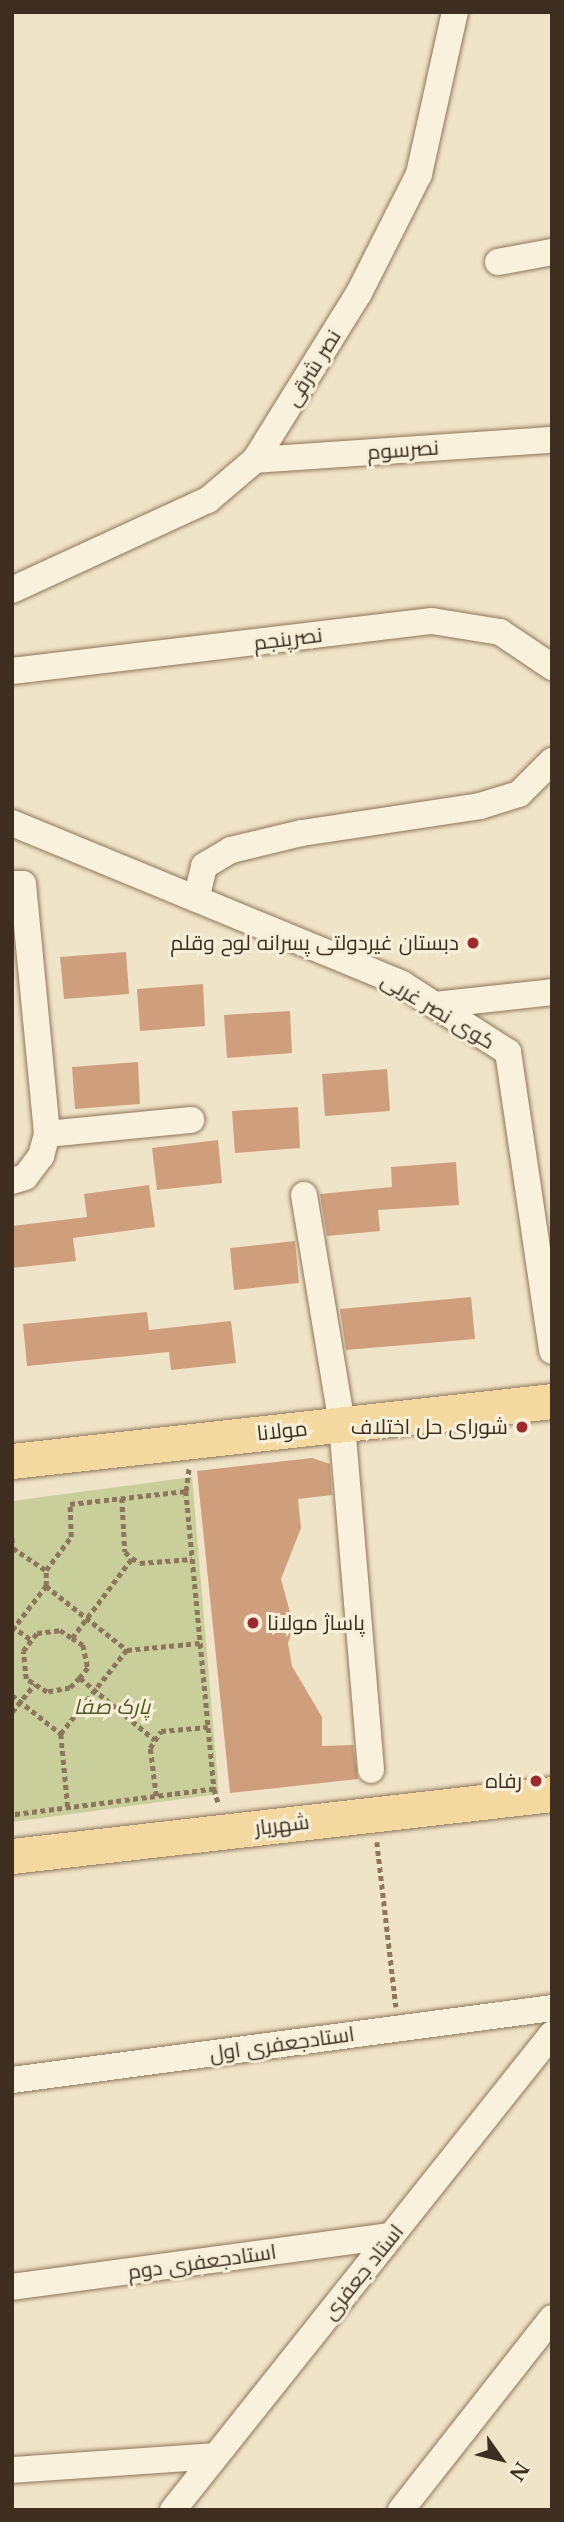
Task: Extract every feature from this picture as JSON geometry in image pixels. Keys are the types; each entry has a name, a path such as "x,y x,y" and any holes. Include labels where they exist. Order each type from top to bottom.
{"main road":[{"name":"مولانا","path":"13,1455 552,1401"},
{"name":"شهریار","path":"12,1856 552,1794"}],"street":[{"name":"نصر شرقی","path":"12,590 208,500 255,460 359,293 419,174 456,12"},
{"path":"498,262 552,252"},
{"name":"نصرسوم","path":"255,460 552,440"},
{"name":"نصرپنجم","path":"12,671 432,621 500,632 552,667"},
{"path":"196,899 204,866 231,850 302,833 480,806 519,794 552,761"},
{"name":"کوی نصر غربی","path":"12,823 402,984 508,1052 552,1351"},
{"path":"12,884 23,884 47,1134 41,1156 25,1177 12,1181"},
{"path":"435,1005 552,992"},
{"path":"47,1134 191,1120"},
{"path":"304,1195 342,1424 370,1770"},
{"name":"استادجعفری اول","path":"12,2080 552,2008"},
{"name":"استاد جعفری","path":"173,2510 552,2034"},
{"name":"استادجعفری دوم","path":"12,2287 391,2236"},
{"path":"401,2510 552,2318"},
{"path":"12,2470 215,2456"}],"path":[{"path":"12,1815 214,1789 186,1491 70,1504 71,1537 46,1570 46,1586 13,1628 31,1640"},
{"path":"122,1498 125,1552 140,1563 192,1559"},
{"path":"12,1538 13,1548 46,1570"},
{"path":"72,1638 132,1558"},
{"path":"46,1586 127,1650 200,1643"},
{"path":"60,1630 72,1638 82,1645 88,1668 70,1688 47,1692 26,1679 23,1651 37,1633 60,1630"},
{"path":"68,1808 61,1734 127,1650"},
{"path":"80,1678 155,1740"},
{"path":"12,1712 35,1684"},
{"path":"12,1695 61,1734"},
{"path":"156,1796 150,1748 161,1731 208,1727"},
{"path":"374,1814 398,2029"}],"green space":[{"name":"پارک صفا","path":"192,1477 219,1794 12,1822 12,1501"}],"building":[{"path":"126,952 129,994 64,999 60,957"},
{"path":"203,984 205,1026 140,1031 137,989"},
{"path":"290,1011 292,1053 227,1058 224,1015"},
{"path":"138,1062 140,1104 75,1109 72,1067"},
{"path":"387,1069 390,1111 325,1116 322,1074"},
{"path":"298,1107 300,1148 235,1153 232,1111"},
{"path":"218,1140 222,1183 157,1190 152,1148"},
{"path":"456,1162 459,1205 378,1210 380,1231 327,1236 320,1194 392,1187 391,1167"},
{"path":"149,1185 155,1227 73,1238 76,1261 12,1268 12,1226 87,1217 84,1194"},
{"path":"295,1241 299,1283 234,1290 230,1248"},
{"path":"471,1297 475,1339 346,1350 340,1309"},
{"path":"147,1312 149,1330 231,1321 236,1363 171,1370 169,1352 27,1366 23,1324"},
{"name":"پاساژ مولانا","path":"312,1458 330,1464 332,1495 298,1499 301,1528 281,1579 294,1627 288,1643 292,1666 322,1717 322,1746 353,1745 358,1779 230,1793 197,1471"}],"place":[{"name":"دبستان غیردولتی پسرانه لوح وقلم","path":"473,943"},
{"name":"شورای حل اختلاف","path":"522,1427"},
{"name":"پاساژ مولانا","path":"253,1623"},
{"name":"رفاه","path":"536,1781"}]}
